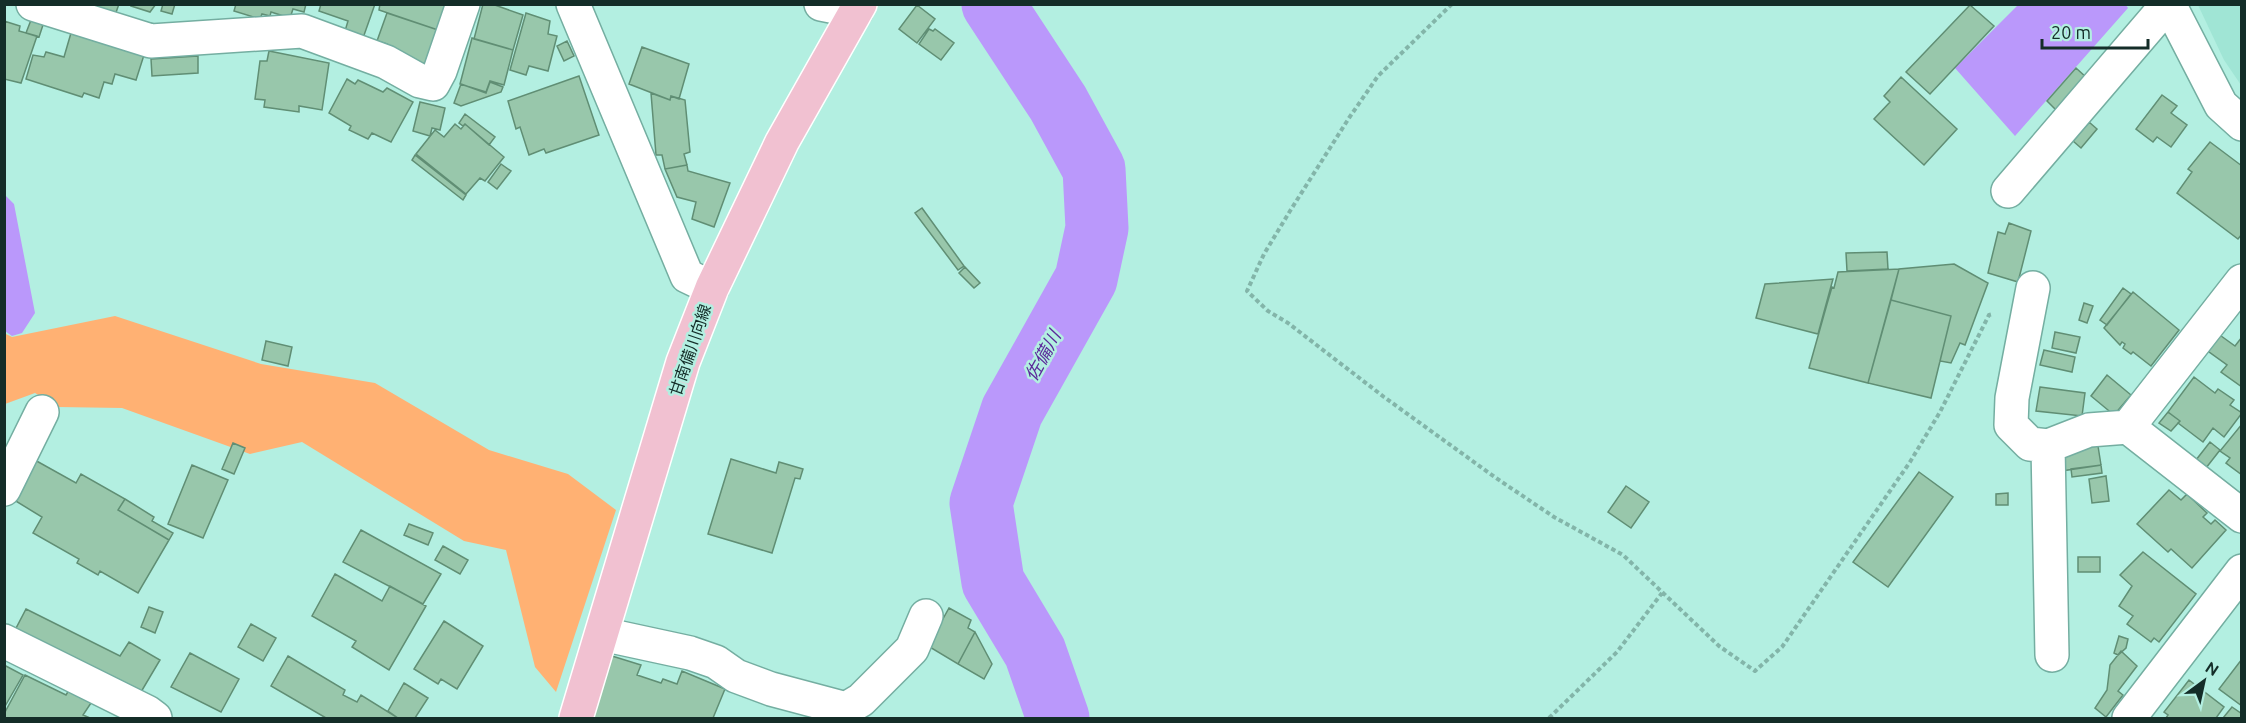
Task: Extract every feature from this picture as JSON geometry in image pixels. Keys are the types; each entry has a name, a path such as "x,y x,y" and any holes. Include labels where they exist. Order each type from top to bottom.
{"main road":[{"name":"甘南備川向線","path":"576,718 683,362 712,288 782,142 858,8"}],"street":[{"path":"33,4 151,41 302,31 386,62 420,81 433,84 440,71 463,4"},
{"path":"573,4 687,276 712,288"},
{"path":"821,4 858,8"},
{"path":"2008,191 2169,4 2221,105 2241,124"},
{"path":"2128,427 2241,281"},
{"path":"2030,302 2012,398 2011,425 2030,444 2048,446 2089,430 2128,427 2241,516"},
{"path":"4,489 42,412"},
{"path":"2048,446 2052,655"},
{"path":"2129,718 2241,571"},
{"path":"602,634 690,653 716,662 736,676 771,689 846,709 861,700 912,649 927,616"},
{"path":"4,640 155,718"}],"path":[{"path":"1452,4 1378,76 1275,237 1247,291 1268,311 1288,323 1384,397 1496,478 1554,517 1623,555 1719,646 1755,671 1782,647 1910,462 1940,412 1989,315 2030,302"},
{"path":"1550,718 1617,651 1662,593"}],"shaded area":[{"path":"2125,4 2128,8 2015,136 1955,68 2018,5"},
{"path":"2198,5 2241,5 2241,85 2224,60"},
{"path":"5,195 14,204 35,313 22,333 12,336 5,331"},
{"path":"115,316 261,364 375,383 489,450 568,474 616,510 556,692 535,667 506,550 464,541 302,442 250,454 122,408 58,407 35,393 5,404 4,333 12,337"}],"building":[{"path":"90,4 119,4 114,18 88,9"},
{"path":"132,4 156,4 150,12 131,6"},
{"path":"163,4 175,4 172,14 161,11"},
{"path":"236,4 306,4 304,12 293,9 290,18 271,12 270,16 262,14 260,19 234,11"},
{"path":"321,4 375,4 363,38 345,31 348,21 319,11"},
{"path":"380,4 445,4 438,30 379,10"},
{"path":"483,4 492,4 523,15 513,50 474,39"},
{"path":"917,5 935,19 917,43 899,29"},
{"path":"1970,5 1994,26 1930,94 1906,72"},
{"path":"387,13 438,30 428,65 385,51 387,44 377,41"},
{"path":"526,13 550,21 548,34 557,36 548,71 529,66 526,75 510,70"},
{"path":"31,20 43,25 39,37 26,33"},
{"path":"4,21 20,26 19,31 37,36 21,83 4,79"},
{"path":"929,29 933,31 935,29 954,43 941,60 919,44"},
{"path":"71,33 144,55 136,80 115,74 112,84 104,82 99,98 84,93 82,97 26,79 33,55 44,57 46,52 64,57"},
{"path":"472,38 513,50 504,85 490,81 486,92 460,84"},
{"path":"567,41 574,56 564,61 557,46"},
{"path":"642,47 689,64 679,99 671,96 670,100 629,84"},
{"path":"269,51 329,63 322,110 299,106 299,112 264,107 265,100 255,99 260,61 267,61"},
{"path":"198,56 198,73 152,76 151,59"},
{"path":"2076,68 2087,78 2056,110 2047,101"},
{"path":"579,76 599,135 546,153 544,149 529,155 520,127 516,129 508,101"},
{"path":"1901,77 1957,129 1924,165 1874,119 1890,102 1884,96"},
{"path":"347,79 355,84 358,80 383,92 387,88 413,102 391,142 372,133 368,139 349,130 351,126 329,113"},
{"path":"490,82 503,87 501,92 461,106 454,103 461,84 486,93"},
{"path":"651,93 670,100 671,96 685,100 690,152 684,154 687,165 665,169 662,155 656,155"},
{"path":"2162,95 2177,106 2171,113 2187,125 2171,147 2157,137 2153,142 2136,129"},
{"path":"420,102 445,108 440,130 432,128 430,136 413,131"},
{"path":"465,114 495,137 489,145 465,124 463,126 459,123"},
{"path":"2089,122 2097,129 2081,148 2073,141"},
{"path":"455,124 461,129 465,124 504,157 485,181 480,178 466,194 416,154 435,130 444,137"},
{"path":"2210,142 2242,166 2242,234 2238,239 2177,193 2192,172 2188,169"},
{"path":"415,155 466,195 463,200 412,160"},
{"path":"501,164 511,171 497,189 488,182"},
{"path":"687,165 688,171 730,183 714,227 692,219 696,202 677,197 665,169"},
{"path":"922,208 964,266 958,270 915,213"},
{"path":"2009,223 2031,231 2018,282 1988,273 1998,232 2005,234"},
{"path":"1887,252 1888,269 1847,271 1846,253"},
{"path":"1954,264 1988,283 1965,345 1960,343 1951,363 1940,361 1951,316 1891,300 1899,269"},
{"path":"965,267 980,283 974,288 959,273"},
{"path":"1899,269 1868,383 1809,368 1838,272"},
{"path":"1833,279 1818,334 1756,318 1765,284"},
{"path":"2123,288 2131,294 2107,325 2100,320"},
{"path":"2133,292 2179,330 2151,366 2133,352 2131,354 2123,348 2125,344 2122,342 2120,345 2104,328"},
{"path":"1891,300 1951,316 1931,398 1868,383"},
{"path":"2084,303 2093,306 2087,323 2079,320"},
{"path":"2055,332 2080,337 2076,353 2052,348"},
{"path":"2217,333 2235,346 2242,337 2242,387 2221,372 2227,365 2205,349"},
{"path":"266,341 292,347 288,366 262,360"},
{"path":"2044,350 2075,357 2072,372 2040,365"},
{"path":"2107,375 2131,395 2114,415 2091,396"},
{"path":"2194,377 2215,393 2218,389 2234,400 2230,405 2242,413 2224,437 2213,428 2203,442 2178,423 2180,421 2168,412"},
{"path":"2040,387 2085,393 2082,416 2036,411"},
{"path":"2168,412 2180,421 2171,431 2159,423"},
{"path":"2242,424 2242,475 2226,463 2230,458 2220,451"},
{"path":"2210,442 2220,450 2206,468 2196,460"},
{"path":"233,443 245,448 234,474 222,469"},
{"path":"2098,446 2101,465 2061,471 2067,450"},
{"path":"33,459 76,483 81,474 125,499 118,510 169,540 138,593 100,571 98,575 77,563 79,559 33,533 42,517 14,500"},
{"path":"731,459 776,473 779,462 803,469 800,479 795,478 772,553 708,534"},
{"path":"192,465 228,480 203,538 168,524"},
{"path":"2101,465 2102,473 2072,477 2071,469"},
{"path":"1919,472 1953,497 1888,587 1853,562"},
{"path":"2106,476 2109,501 2092,503 2089,479"},
{"path":"1626,486 1649,502 1631,528 1608,512"},
{"path":"2169,490 2181,500 2187,494 2207,513 2203,517 2211,524 2215,520 2226,530 2192,568 2171,549 2168,552 2137,524"},
{"path":"2008,493 2008,505 1996,505 1996,494"},
{"path":"125,499 154,517 152,521 173,533 169,540 118,510"},
{"path":"409,524 433,533 428,545 404,535"},
{"path":"361,530 441,574 423,604 343,562"},
{"path":"443,546 468,560 460,574 435,560"},
{"path":"2143,552 2196,594 2159,642 2154,638 2151,642 2127,624 2133,616 2119,606 2132,586 2120,575"},
{"path":"2078,557 2100,557 2100,572 2078,572"},
{"path":"335,574 382,601 390,586 426,606 389,670 352,647 356,641 312,616"},
{"path":"149,607 163,612 155,633 141,627"},
{"path":"949,608 971,620 968,628 975,632 958,664 928,646"},
{"path":"26,609 120,656 129,642 160,660 141,692 12,636"},
{"path":"444,621 483,646 457,689 441,679 438,684 414,669"},
{"path":"251,624 276,638 263,661 238,647"},
{"path":"975,632 992,664 984,679 958,664"},
{"path":"2119,636 2128,639 2126,648 2118,655 2114,653"},
{"path":"2121,651 2137,666 2118,691 2123,695 2106,717 2095,708 2107,690 2110,665"},
{"path":"190,653 239,679 221,712 171,687"},
{"path":"288,656 345,690 343,695 357,702 361,695 398,718 326,718 271,686"},
{"path":"612,656 641,665 637,675 661,683 663,679 677,684 682,671 725,689 713,718 592,718"},
{"path":"2242,659 2242,706 2219,689"},
{"path":"4,665 23,675 4,708"},
{"path":"25,675 66,695 69,690 91,703 83,715 90,718 4,718"},
{"path":"2189,680 2224,707 2216,718 2166,718 2168,715 2164,712"},
{"path":"404,683 428,698 415,718 398,718 388,711"},
{"path":"2232,707 2242,714 2242,718 2223,718"}],"waterway":[{"name":"佐備川","path":"993,4 1058,103 1094,169 1097,228 1086,279 1012,411 981,503 993,582 1035,652 1058,718"}]}
